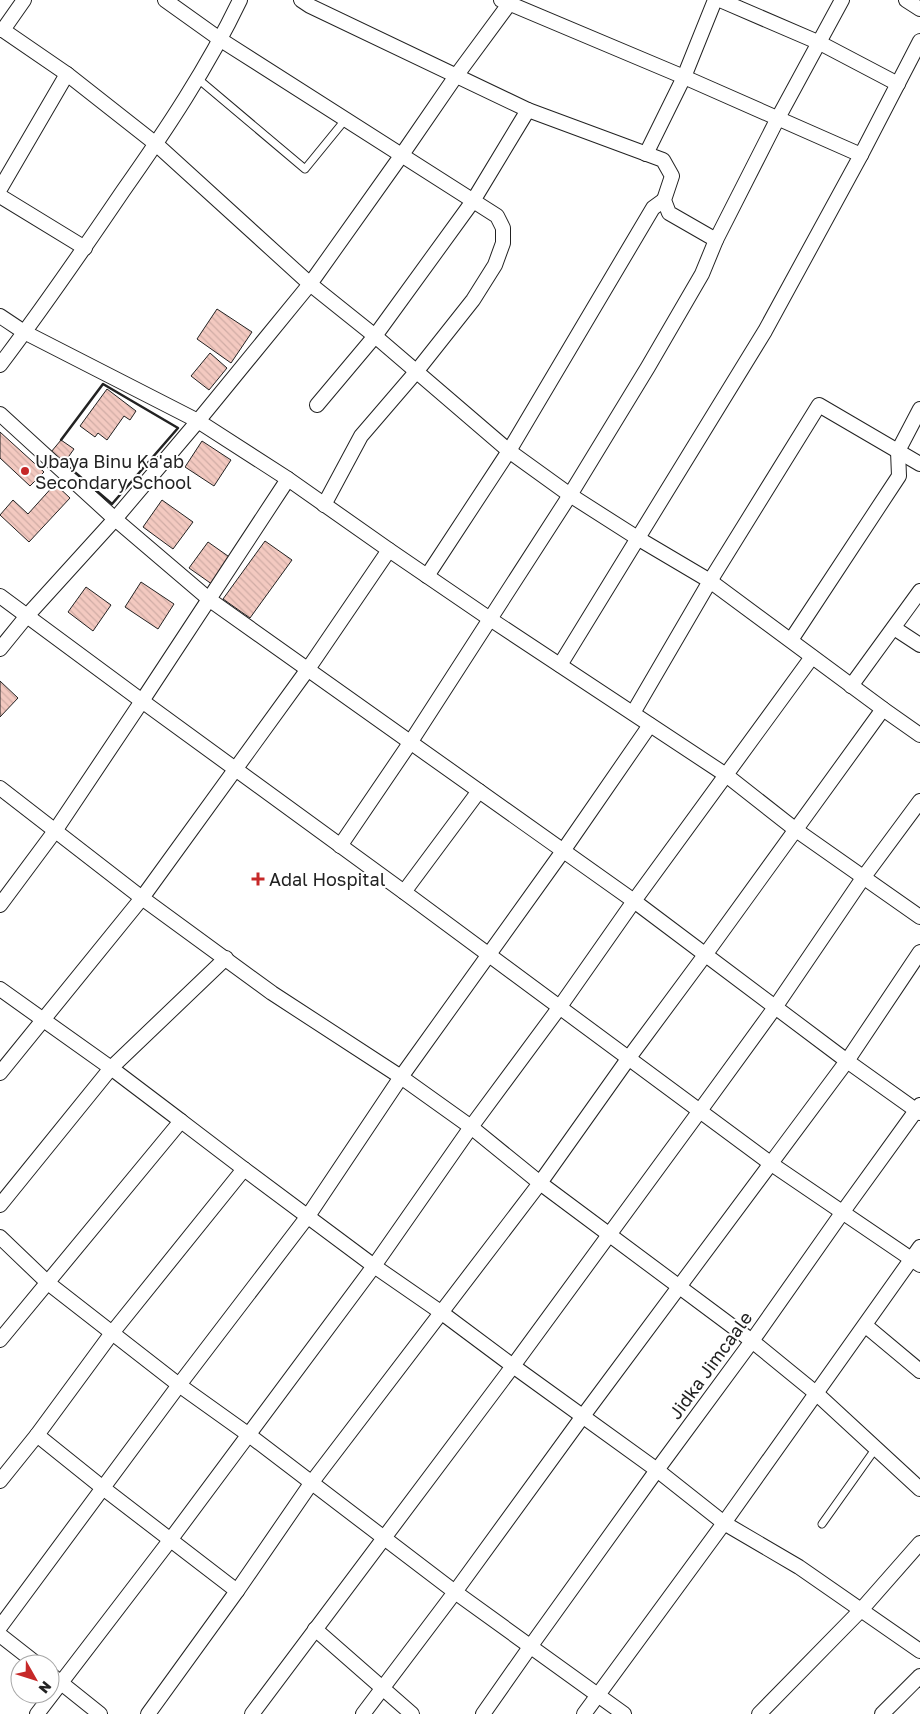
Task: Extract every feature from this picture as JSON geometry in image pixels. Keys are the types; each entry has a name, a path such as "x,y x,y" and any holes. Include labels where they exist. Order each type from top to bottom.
{"street":[{"path":"24,0 1,30 66,74 156,144 310,284 375,336 509,451 570,495 638,539 710,580 882,709 920,735"},
{"path":"165,0 221,40 497,216 503,228 504,243 495,265 473,300 362,436 324,505"},
{"path":"0,365 156,144 221,40 240,0"},
{"path":"301,0 528,110 663,160 672,176 664,200 653,208 509,451 427,576"},
{"path":"646,154 684,77 715,0"},
{"path":"720,0 820,43 898,84"},
{"path":"340,846 410,743 570,495 702,274 716,240 778,118 842,0"},
{"path":"906,0 920,8"},
{"path":"0,649 26,617 115,519 310,284 401,156 507,1 860,155"},
{"path":"560,665 765,331 920,40"},
{"path":"0,189 66,74"},
{"path":"317,405 375,336 473,201 528,110"},
{"path":"0,196 84,248"},
{"path":"664,200 669,213 716,240"},
{"path":"0,316 24,332 198,421 288,479 490,619 726,775 796,830 920,917"},
{"path":"633,713 710,580 819,404 920,464"},
{"path":"791,640 899,476 898,451 920,409"},
{"path":"0,414 115,519 210,600 634,901 847,1061 919,1110"},
{"path":"0,905 55,831 210,600 288,479"},
{"path":"0,1073 142,898 308,669 388,550"},
{"path":"851,686 920,591"},
{"path":"0,596 26,617 404,892 699,1112 842,1213 917,1257 584,1714"},
{"path":"894,628 920,646"},
{"path":"37,1714 171,1539 374,1266 471,1127 812,657"},
{"path":"148,1714 312,1482 540,1183 882,709"},
{"path":"0,1627 179,1385 308,1216 401,1078 563,851 650,725"},
{"path":"0,788 142,898 272,993 401,1078 471,1127 540,1183 752,1341 817,1394 920,1490"},
{"path":"404,892 479,792"},
{"path":"252,1714 513,1366 699,1112 776,1006 863,878 920,801"},
{"path":"363,1714 847,1061 920,952"},
{"path":"0,1205 111,1068 226,958"},
{"path":"0,989 111,1068 374,1266 442,1313 657,1470 724,1523 799,1567 920,1651"},
{"name":"Jidka Jimcaale","path":"483,1714 842,1213 919,1110"},
{"path":"0,1340 181,1121"},
{"path":"0,1480 37,1435 112,1333 244,1169"},
{"path":"0,1237 48,1283 179,1385 312,1482 455,1592 624,1714"},
{"path":"866,1326 920,1371"},
{"path":"37,1435 237,1590"},
{"path":"759,1714 861,1610 920,1543"},
{"path":"314,1629 412,1714"},
{"path":"0,1636 24,1654"},
{"path":"882,1714 920,1676"},
{"path":"62,1683 100,1714"}],"lane":[{"path":"197,78 305,169 345,120"},
{"path":"822,1524 876,1448"}],"building":[{"path":"217,309 252,332 231,363 197,339"},
{"path":"210,353 227,368 209,390 191,376"},
{"path":"107,389 136,411 130,420 124,416 107,440 98,433 95,437 80,426"},
{"path":"0,432 44,472 30,486 0,458"},
{"path":"61,440 74,449 64,463 51,452"},
{"path":"202,441 231,460 214,486 185,467"},
{"path":"55,484 70,498 29,542 0,515 13,500 28,514"},
{"path":"162,500 193,522 173,549 143,527"},
{"path":"265,541 292,560 250,618 223,599"},
{"path":"208,542 235,561 216,587 189,568"},
{"path":"141,582 174,604 158,629 125,607"},
{"path":"86,587 111,605 93,631 68,612"},
{"path":"0,681 18,698 0,717"}],"wall":[{"path":"61,440 103,384 178,428 112,504 64,463"}],"place":[{"name":"Ubaya Binu Ka'ab Secondary School","path":"25,471"},
{"name":"Adal Hospital","path":"258,879"}]}
